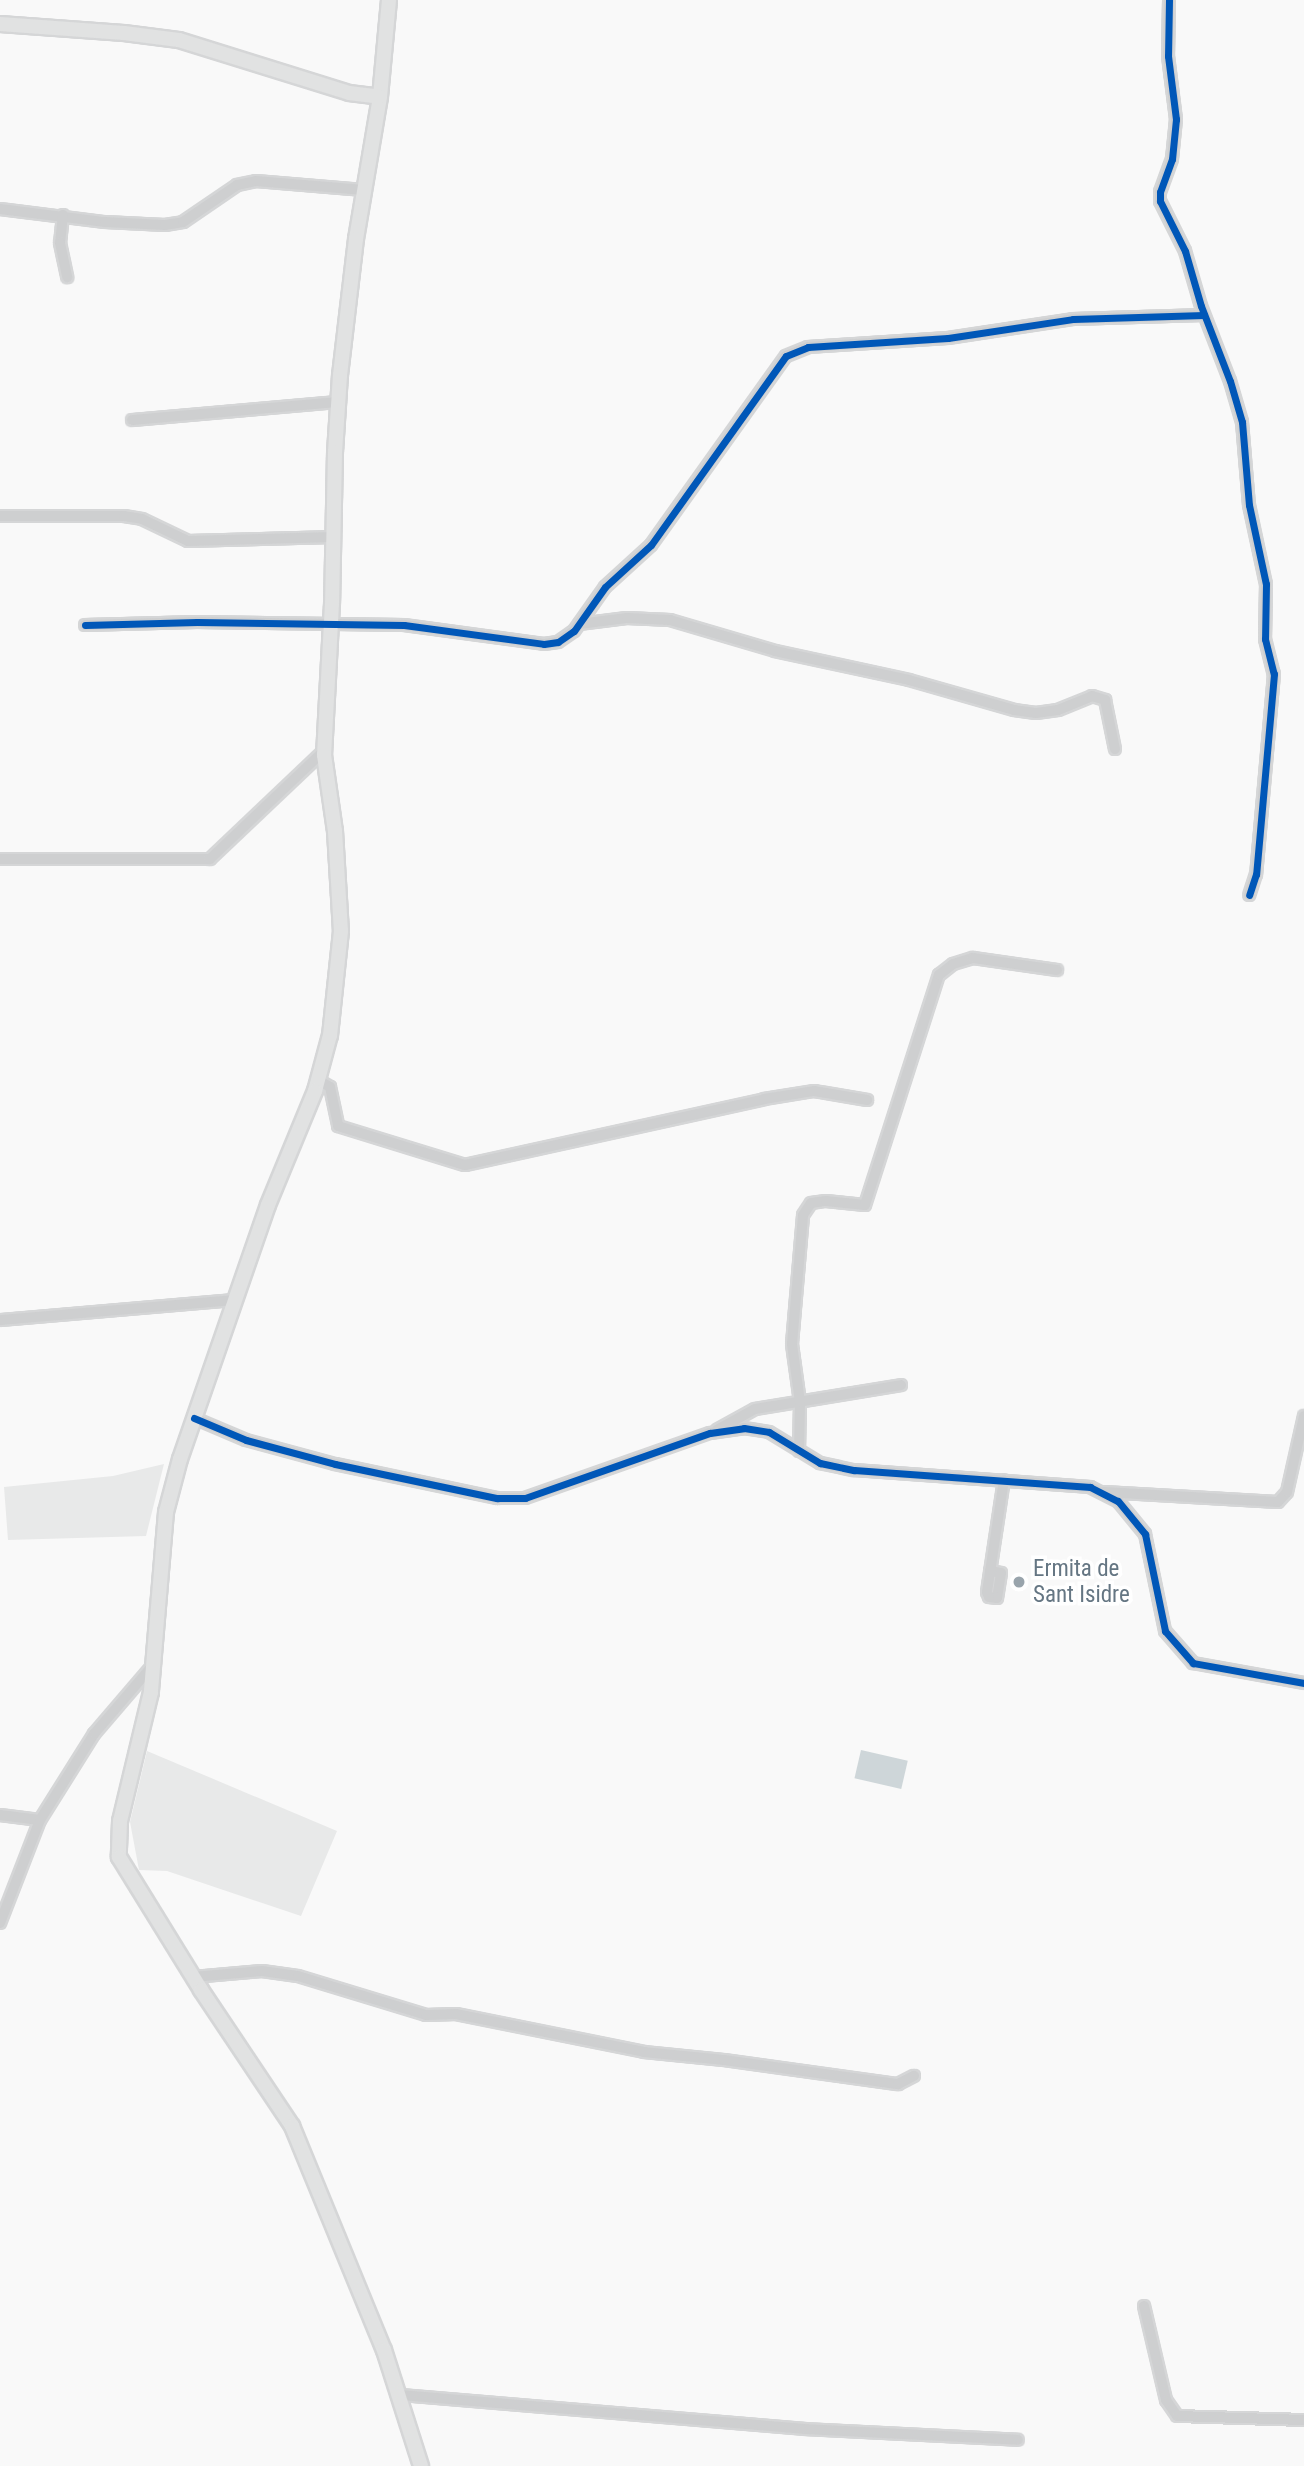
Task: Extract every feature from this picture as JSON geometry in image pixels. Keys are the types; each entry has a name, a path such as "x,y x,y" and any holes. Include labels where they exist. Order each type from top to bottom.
{"main road":[{"path":"389,0 380,97 364,190 338,402 324,751 335,831 341,931 331,1035 318,1080 268,1205 194,1418 166,1512 151,1692 120,1821 119,1857 193,1977 292,2126 342,2242 400,2395 421,2466"},
{"path":"0,24 179,40 349,93 380,97"}],"street":[{"path":"1169,0 1168,57 1176,119 1172,159 1160,192 1160,201 1185,251 1204,315 1230,381 1242,422 1249,505 1265,572 1265,639 1274,674 1256,874 1249,895"},
{"path":"0,209 105,222 165,225 183,222 236,185 256,181 364,190"},
{"path":"63,215 60,243 67,277"},
{"path":"85,625 197,622 404,625 544,644 558,642 579,624 605,587 651,545 786,356 808,347 948,338 1073,319 1204,315"},
{"path":"132,420 338,402"},
{"path":"0,516 124,516 142,519 188,541 334,537"},
{"path":"579,624 627,618 670,620 775,651 909,680 1014,710 1036,713 1058,710 1092,696 1105,700 1115,749"},
{"path":"0,859 209,859 324,751"},
{"path":"799,1451 800,1402 792,1344 803,1215 810,1203 826,1201 865,1205 939,975 953,964 973,958 1057,970"},
{"path":"318,1080 330,1087 338,1126 465,1166 764,1099 814,1091 867,1100"},
{"path":"0,1320 235,1300"},
{"path":"194,1418 246,1440 335,1464 497,1498 525,1498 710,1433 755,1409 901,1385"},
{"path":"1100,1492 1278,1502 1287,1492 1304,1416"},
{"path":"710,1433 744,1428 769,1432 820,1463 854,1470 1090,1487 1118,1501 1144,1534 1165,1631 1193,1663 1304,1683"},
{"path":"990,1571 1004,1480"},
{"path":"0,1923 40,1821 94,1734 154,1664"},
{"path":"0,1815 40,1821"},
{"path":"193,1977 262,1971 298,1976 426,2015 456,2014 644,2052 898,2084 914,2076"},
{"path":"1144,2306 1166,2400 1177,2416 1304,2420"},
{"path":"400,2395 777,2427 1018,2440"}],"shaded area":[{"path":"164,1464 146,1536 8,1540 4,1487 113,1476"},
{"path":"861,1750 908,1761 901,1789 854,1778"},
{"path":"147,1751 337,1831 301,1916 167,1871 139,1870 130,1822"}],"cycle path":[{"path":"1169,0 1168,56 1176,119 1172,159 1160,192 1160,201 1185,251 1201,306 1230,381 1242,422 1249,505 1266,584 1265,639 1274,674 1256,874 1249,895"},
{"path":"85,625 197,622 404,625 544,644 558,642 574,631 605,587 651,545 786,356 808,347 948,338 1073,319 1204,315"},
{"path":"194,1418 246,1440 335,1464 497,1498 525,1498 710,1433 744,1428 769,1432 820,1463 854,1470 1090,1487 1118,1501 1145,1534 1165,1631 1193,1663 1304,1683"}],"place":[{"name":"Ermita de Sant Isidre","path":"1019,1582"}]}
